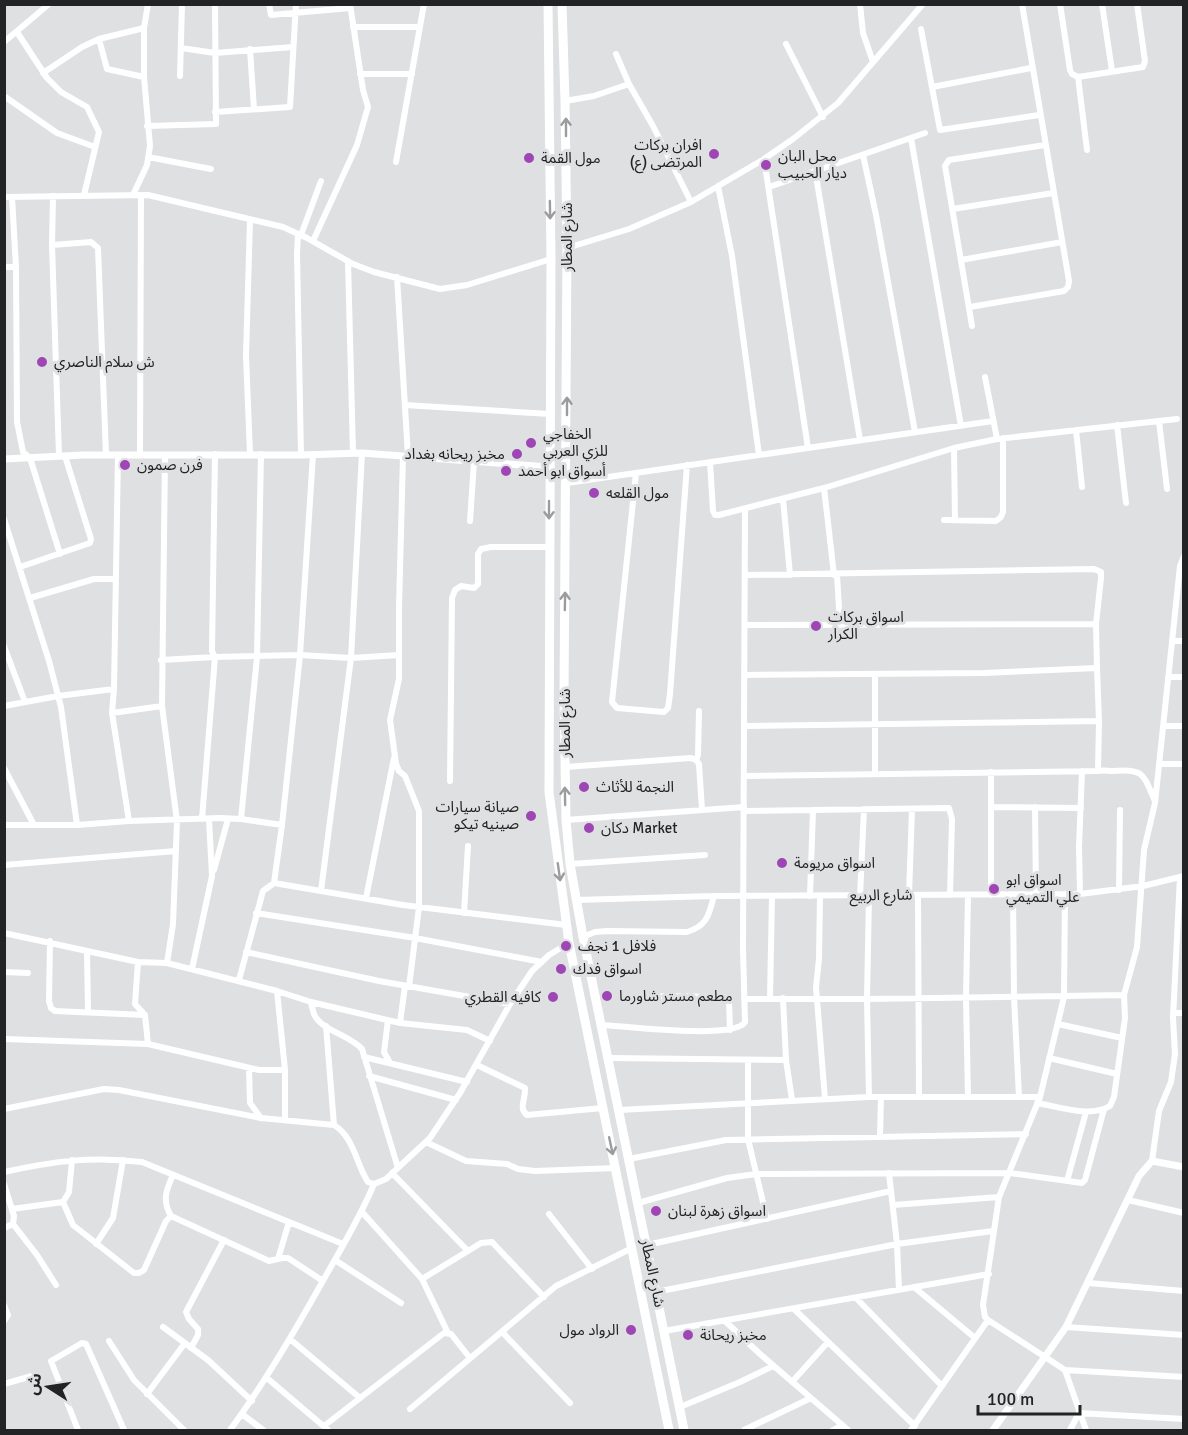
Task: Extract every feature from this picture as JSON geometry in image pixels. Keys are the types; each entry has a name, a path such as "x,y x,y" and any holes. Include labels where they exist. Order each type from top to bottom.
{"main road":[{"name":"شارع المطار","path":"548,4 551,259 549,792 569,943 669,1431"},
{"name":"شارع المطار","path":"562,4 566,101 567,248 564,682 566,820 570,864 583,937 684,1431"},
{"path":"548,21 555,23 563,20"},
{"path":"549,45 557,42 564,44"},
{"path":"548,682 556,685 564,682"},
{"path":"548,710 557,707 564,710"},
{"path":"592,1053 599,1056 607,1055"},
{"path":"597,1077 604,1072 611,1074"},
{"path":"651,1338 658,1341 665,1334"},
{"path":"656,1367 664,1361 671,1364"}],"street":[{"path":"4,42 49,4"},
{"path":"133,195 147,165 150,146 144,77 144,28 148,4"},
{"path":"180,76 182,4"},
{"path":"147,126 216,124 215,4"},
{"path":"269,4 271,15 297,14 350,6 360,74 368,107 357,145 313,241"},
{"path":"215,112 290,107 296,4"},
{"path":"396,162 424,4"},
{"path":"860,4 863,33 873,62"},
{"path":"567,248 628,229 691,202 764,159 823,117 857,83 923,4"},
{"path":"970,307 1064,291 1068,287 1069,281 1031,68 1022,4"},
{"path":"1060,4 1070,70 1078,77 1087,150"},
{"path":"1102,4 1112,71"},
{"path":"1078,77 1143,67 1137,4"},
{"path":"353,27 420,27"},
{"path":"43,73 99,39 144,28"},
{"path":"921,29 940,130 1039,115"},
{"path":"17,32 43,73 61,92 87,106 99,132 84,195"},
{"path":"99,39 107,69 144,77"},
{"path":"786,44 823,117"},
{"path":"181,48 215,53 293,47"},
{"path":"250,50 254,109"},
{"path":"616,54 629,84 691,202"},
{"path":"932,87 1031,68"},
{"path":"360,74 412,74"},
{"path":"566,101 594,96 629,84"},
{"path":"4,96 57,133 95,147"},
{"path":"769,187 924,133"},
{"path":"911,138 961,426"},
{"path":"972,326 945,166 949,160 1045,145"},
{"path":"863,155 915,432"},
{"path":"148,157 211,169"},
{"path":"764,159 808,448"},
{"path":"815,170 860,440"},
{"path":"301,455 297,254 299,235 321,181"},
{"path":"718,186 732,256 759,455"},
{"path":"953,208 1053,193"},
{"path":"60,554 30,458 23,452 17,422 16,267 8,197 141,195 284,227 374,272 440,289 467,285 551,259"},
{"path":"140,455 141,195"},
{"path":"20,567 87,545 91,538 62,456 52,246 52,196"},
{"path":"249,454 246,356 250,220"},
{"path":"52,246 91,242 98,248 106,455"},
{"path":"961,260 1062,242"},
{"path":"348,261 353,453"},
{"path":"4,267 16,267"},
{"path":"366,898 394,756 390,720 399,680 405,405 397,277"},
{"path":"944,520 996,521 1003,512 1000,439 993,421 985,377"},
{"path":"405,405 550,414"},
{"path":"710,462 715,515 824,488 954,448 1000,439 1177,419"},
{"path":"567,483 993,421"},
{"path":"1159,421 1167,489"},
{"path":"1117,425 1126,503"},
{"path":"1076,430 1082,487"},
{"path":"954,448 955,520"},
{"path":"321,891 351,658 362,453"},
{"path":"4,459 106,455 362,453 549,467"},
{"path":"212,876 205,819 215,657 212,651 215,454"},
{"path":"241,819 257,657 261,454"},
{"path":"118,455 112,713 129,820"},
{"path":"165,455 162,706 177,821 174,924 167,963"},
{"path":"274,883 300,656 313,455"},
{"path":"470,521 474,462"},
{"path":"636,473 612,702 617,708 625,710 664,712 668,708 670,694 687,465"},
{"path":"824,488 836,575 840,625"},
{"path":"783,499 790,575"},
{"path":"602,1025 707,1032 730,1030 743,1026 745,1022 745,509"},
{"path":"4,519 30,598 58,696 77,825"},
{"path":"450,781 452,598 455,590 461,585 474,588 478,584 478,554 481,549 549,547"},
{"path":"619,1110 869,1097 1019,1097 1086,1112 1110,1106 1114,1097 1125,1018 1124,995 1137,947 1144,850 1155,803 1183,557"},
{"path":"745,575 1094,569 1101,572 1096,624 1098,771"},
{"path":"30,598 94,579 116,579"},
{"path":"745,625 1096,624"},
{"path":"1172,641 1184,641"},
{"path":"4,645 25,702"},
{"path":"161,660 300,656 351,658 399,655"},
{"path":"745,675 984,673 1096,668"},
{"path":"875,674 875,774"},
{"path":"1168,677 1184,677"},
{"path":"4,706 114,689"},
{"path":"112,713 162,706"},
{"path":"696,760 699,755 699,711"},
{"path":"745,726 1099,721"},
{"path":"1163,726 1184,726"},
{"path":"394,756 419,811 419,907 400,1023"},
{"path":"565,767 691,758 699,765 702,810"},
{"path":"1159,764 1184,764"},
{"path":"4,768 34,825"},
{"path":"744,776 1125,770 1142,775 1155,803"},
{"path":"1080,894 1082,771"},
{"path":"991,772 991,895"},
{"path":"991,807 1081,808"},
{"path":"1035,807 1036,895"},
{"path":"566,820 702,810 949,808 951,813 950,895"},
{"path":"860,896 864,809"},
{"path":"909,895 912,809"},
{"path":"810,896 813,810"},
{"path":"1119,810 1119,890"},
{"path":"192,969 212,876 228,819"},
{"path":"4,825 77,825 129,820 241,819 282,825"},
{"path":"464,913 468,846"},
{"path":"4,865 176,851"},
{"path":"570,864 705,855"},
{"path":"993,1431 1066,1327 1138,1176 1152,1161 1159,1111 1172,1082 1175,1054 1173,1013 1182,876"},
{"name":"شارع الربيع","path":"576,900 744,896 1080,894 1143,886 1182,876"},
{"path":"239,980 263,891 274,883 419,907 566,925"},
{"path":"1065,894 1064,997 1039,1100 999,1197 983,1305 985,1317 1065,1370 1184,1377"},
{"path":"918,895 919,1097"},
{"path":"968,895 966,998 968,1097"},
{"path":"1014,895 1014,997 1019,1097"},
{"path":"770,998 772,896"},
{"path":"820,896 817,999 825,1099"},
{"path":"869,896 867,999 869,1097"},
{"path":"583,937 595,932 607,931 687,932 697,929 705,922 714,897"},
{"path":"256,913 415,938 542,962"},
{"path":"4,933 50,941 138,962 167,963 239,980 311,1002 400,1023 467,1030 490,1041"},
{"path":"50,941 49,1001 54,1011 145,1015"},
{"path":"4,1109 104,1089 120,1090 261,1118 334,1125 343,1130 363,1174 368,1182 374,1184 386,1179 426,1142 456,1100 510,1004 532,971 549,955 569,943"},
{"path":"87,951 88,1012"},
{"path":"246,952 407,986 510,1004"},
{"path":"138,962 135,1004 145,1015 148,1044"},
{"path":"4,972 28,973"},
{"path":"277,991 285,1070 285,1120"},
{"path":"744,999 1124,995"},
{"path":"656,996 726,997 729,1000 730,1030"},
{"path":"783,999 786,1060 792,1100"},
{"path":"311,1002 315,1018 362,1048 398,1168"},
{"path":"1173,1013 1184,1013"},
{"path":"388,1020 384,1052 390,1063"},
{"path":"1058,1024 1122,1038"},
{"path":"326,1026 334,1125"},
{"path":"4,1039 148,1044 259,1070 285,1070"},
{"path":"607,1055 786,1060"},
{"path":"364,1057 467,1082"},
{"path":"1049,1059 1117,1074"},
{"path":"748,1060 748,1139 767,1219"},
{"path":"477,1065 525,1088 526,1096 522,1107 527,1115 603,1108"},
{"path":"249,1068 250,1103 261,1118"},
{"path":"369,1076 456,1100"},
{"path":"880,1136 881,1097"},
{"path":"638,1203 727,1178 756,1174 1010,1173 1082,1183 1085,1180 1104,1109"},
{"path":"1067,1181 1086,1112"},
{"path":"629,1159 726,1140 1026,1134"},
{"path":"426,1142 466,1161 507,1164 518,1169 535,1171 616,1168"},
{"path":"4,1172 58,1161 107,1158 142,1162 344,1244"},
{"path":"63,1202 69,1191 72,1160"},
{"path":"96,1244 113,1218 123,1160"},
{"path":"1152,1161 1184,1167"},
{"path":"392,1173 468,1251"},
{"path":"889,1173 897,1244 899,1290"},
{"path":"173,1175 166,1190 166,1207 171,1216 269,1261 288,1258 323,1281"},
{"path":"4,1184 12,1209 13,1224 56,1285"},
{"path":"230,1431 267,1378 290,1339 362,1212 374,1184"},
{"path":"647,1245 891,1191"},
{"path":"893,1205 999,1197"},
{"path":"1128,1200 1184,1213"},
{"path":"12,1209 63,1202"},
{"path":"63,1202 73,1225 134,1273 139,1274 144,1270 166,1221 171,1216"},
{"path":"362,1212 422,1279 448,1333 470,1358"},
{"path":"549,1214 592,1269"},
{"path":"278,1259 289,1222"},
{"path":"4,1228 13,1224"},
{"path":"656,1292 897,1244 993,1231"},
{"path":"147,1394 198,1335 198,1329 186,1312 224,1240"},
{"path":"422,1279 481,1243 492,1242 544,1296"},
{"path":"410,1408 556,1286 632,1248"},
{"path":"334,1260 401,1303"},
{"path":"665,1334 725,1321 988,1274"},
{"path":"1088,1283 1184,1291"},
{"path":"914,1287 975,1338"},
{"path":"856,1298 942,1386"},
{"path":"4,1305 8,1316 4,1321"},
{"path":"794,1309 913,1428 988,1320"},
{"path":"725,1321 848,1431"},
{"path":"1066,1327 1184,1335"},
{"path":"163,1328 208,1360 252,1401"},
{"path":"502,1332 570,1403"},
{"path":"267,1378 326,1428 360,1398 444,1333 448,1333"},
{"path":"290,1339 360,1398"},
{"path":"109,1341 134,1380 184,1431"},
{"path":"792,1382 828,1342"},
{"path":"78,1431 51,1361 84,1343 124,1431"},
{"path":"680,1407 740,1382 773,1365"},
{"path":"1065,1370 1086,1431"},
{"path":"4,1384 32,1376"},
{"path":"744,1431 811,1398"},
{"path":"1079,1413 1184,1419"},
{"path":"1070,1431 1079,1413"},
{"path":"242,1414 263,1431"},
{"path":"833,1431 842,1425"}],"place":[{"name":"افران بركات المرتضى (ع)","path":"714,154"},
{"name":"مول القمة","path":"529,158"},
{"name":"محل البان ديار الحبيب","path":"766,165"},
{"name":"ش سلام الناصري","path":"42,362"},
{"name":"الخفاجي للزي العربي","path":"531,443"},
{"name":"مخبز ريحانه بغداد","path":"517,454"},
{"name":"فرن صمون","path":"125,465"},
{"name":"أسواق ابو أحمد","path":"506,471"},
{"name":"مول القلعه","path":"594,493"},
{"name":"اسواق بركات الكرار","path":"816,626"},
{"name":"النجمة للأثاث","path":"584,787"},
{"name":"صيانة سيارات صينيه تيكو","path":"531,816"},
{"name":"دكان Market","path":"589,828"},
{"name":"اسواق مريومة","path":"782,863"},
{"name":"اسواق ابو علي التميمي","path":"994,889"},
{"name":"فلافل 1 نجف","path":"566,946"},
{"name":"اسواق فدك","path":"561,969"},
{"name":"مطعم مستر شاورما","path":"607,996"},
{"name":"كافيه القطري","path":"553,997"},
{"name":"اسواق زهرة لبنان","path":"656,1211"},
{"name":"الرواد مول","path":"631,1330"},
{"name":"مخبز ريحانة","path":"688,1335"}]}
